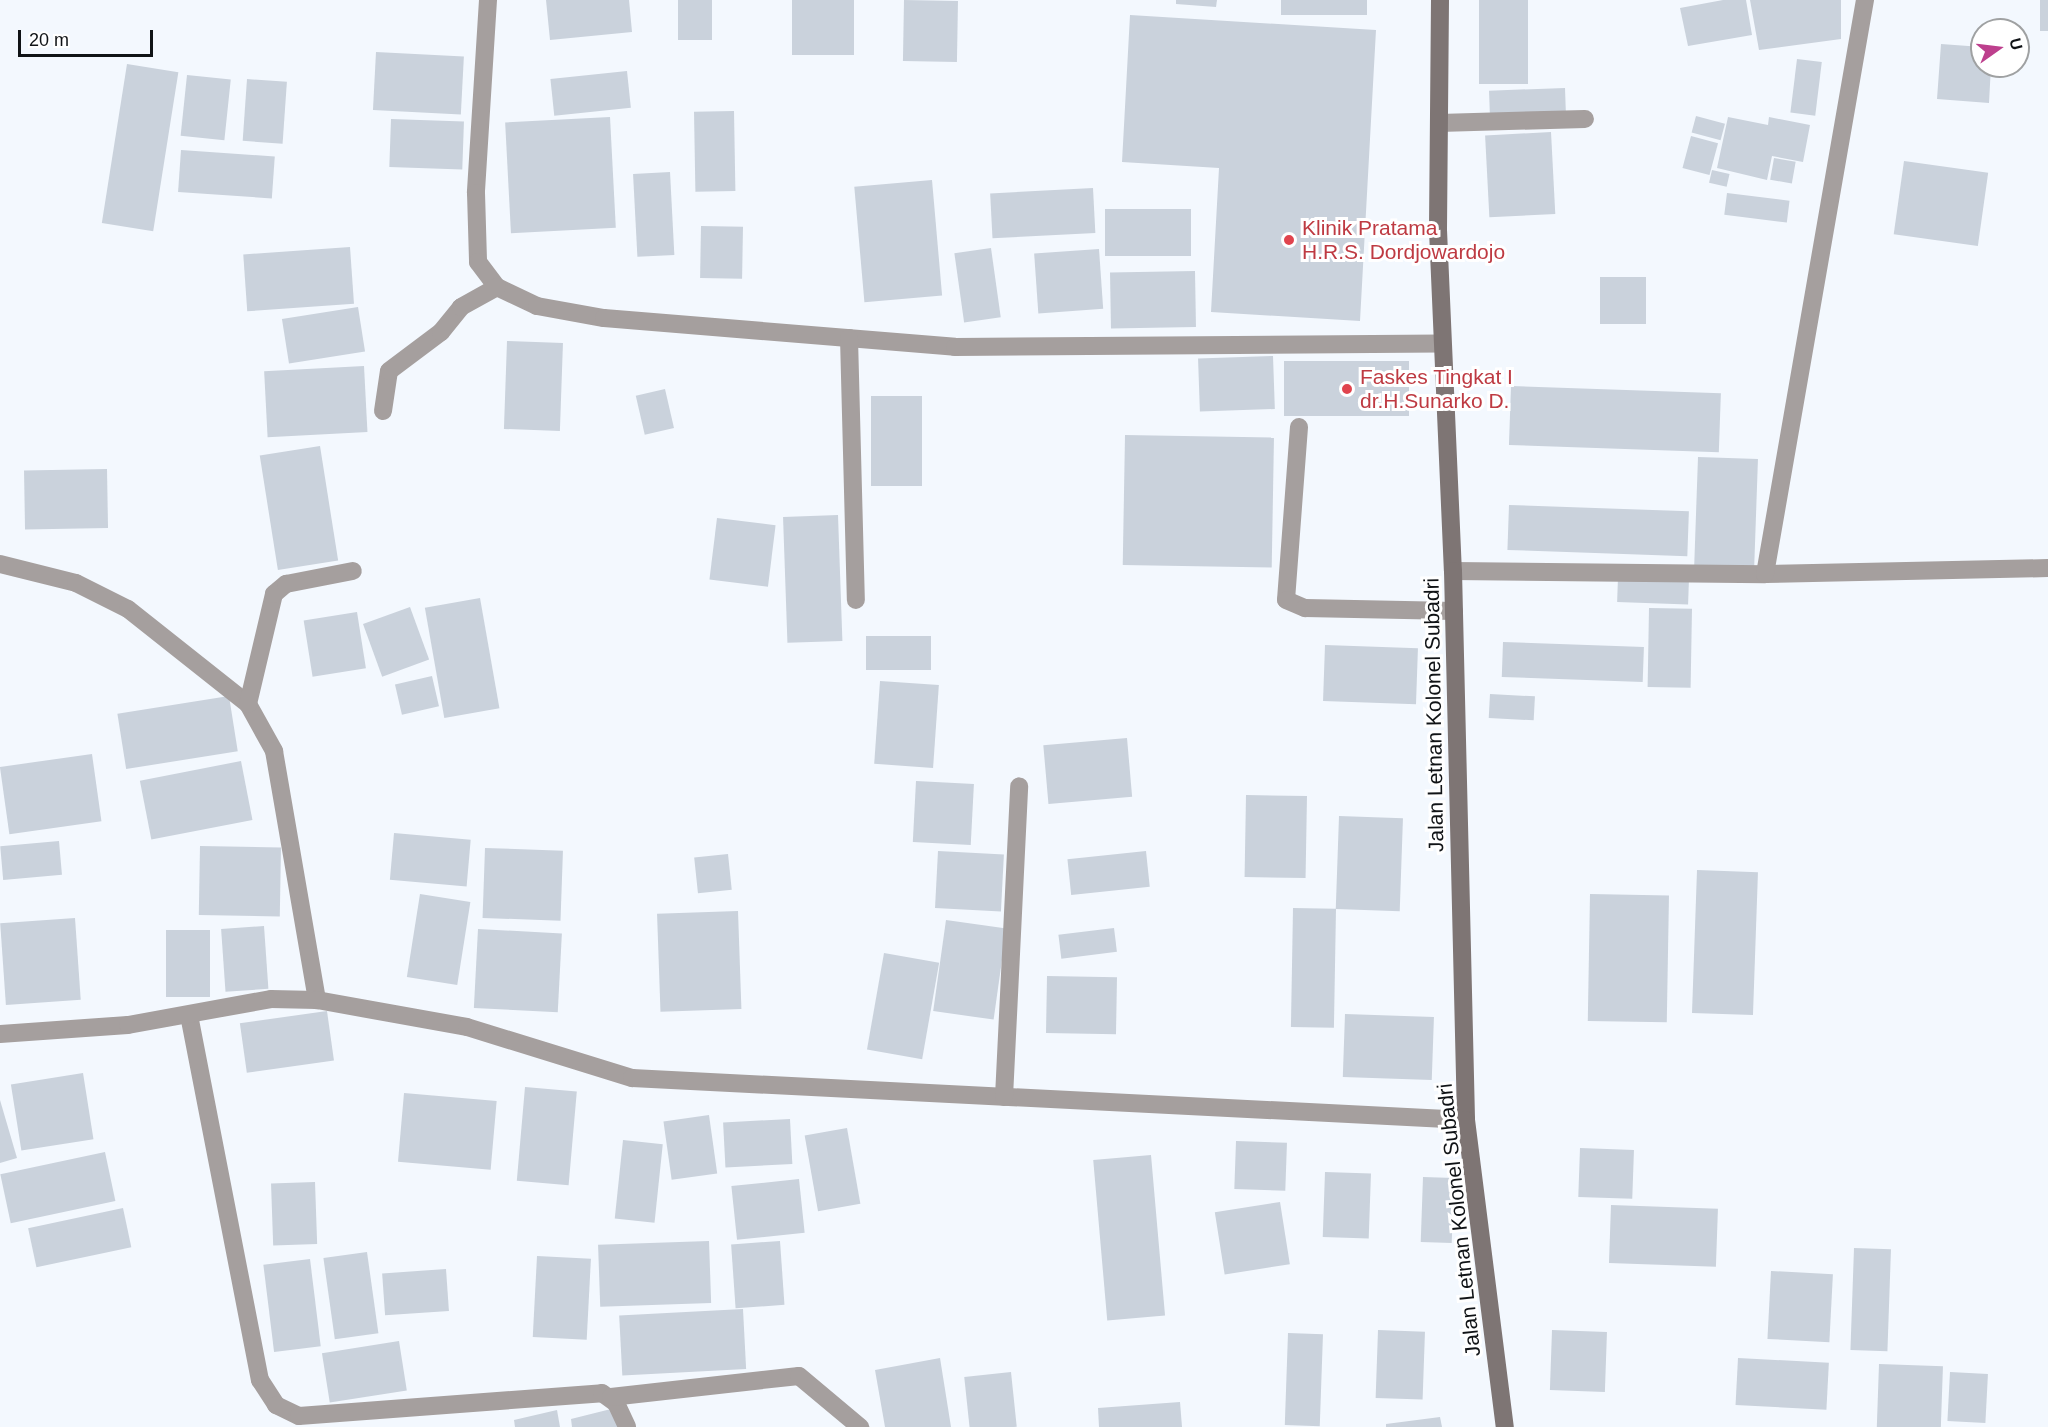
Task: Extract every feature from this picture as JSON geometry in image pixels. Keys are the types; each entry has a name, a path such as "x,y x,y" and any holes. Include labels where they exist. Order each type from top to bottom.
{"main road":[{"name":"Jalan Letnan Kolonel Subadri","path":"1440,0 1441,344 1453,571 1466,1120 1505,1427"}],"street":[{"path":"488,0 476,193 478,262 497,286 537,306 604,318 955,347 1441,344"},
{"path":"1765,574 1865,0"},
{"path":"1439,123 1585,119"},
{"path":"383,411 389,370 441,332 461,307 497,286"},
{"path":"849,338 856,600"},
{"path":"1299,426 1286,600 1305,608 1454,611"},
{"path":"0,564 76,583 128,609 248,704 274,752 317,1000"},
{"path":"1453,571 1765,574 2048,568"},
{"path":"248,704 274,594 286,584 353,572"},
{"path":"1004,1097 1019,786"},
{"path":"0,1034 189,1015 271,999 317,1000 467,1027 632,1078 1466,1120"},
{"path":"189,1015 260,1380 276,1405 299,1416 602,1393 612,1397 799,1376 860,1427"},
{"path":"612,1397 627,1427"}],"building":[{"path":"546,0 629,0 632,32 550,40"},
{"path":"678,0 712,0 712,40 678,40"},
{"path":"792,0 854,0 854,55 792,55"},
{"path":"904,0 958,1 957,62 903,61"},
{"path":"1176,0 1217,0 1216,7 1176,4"},
{"path":"1281,0 1367,0 1367,15 1281,15"},
{"path":"1479,0 1528,0 1528,84 1479,84"},
{"path":"1723,0 1746,0 1752,35 1688,46 1680,8"},
{"path":"1750,0 1841,0 1841,39 1759,50"},
{"path":"2040,0 2048,0 2048,31 2040,31"},
{"name":"Klinik Pratama H.R.S. Dordjowardojo","path":"1130,15 1376,30 1360,321 1211,312 1219,168 1122,162"},
{"path":"1941,44 1970,46 1970,78 1990,78 1989,103 1937,99"},
{"path":"376,52 464,57 461,115 373,110"},
{"path":"1797,59 1822,62 1815,116 1790,113"},
{"path":"127,64 178,72 153,231 102,223"},
{"path":"627,71 631,108 554,116 550,79"},
{"path":"187,75 231,80 224,140 181,136"},
{"path":"247,79 287,82 283,144 243,141"},
{"path":"1565,88 1566,114 1490,117 1489,91"},
{"path":"734,111 735,191 695,192 694,112"},
{"path":"1696,116 1725,124 1721,140 1692,132"},
{"path":"610,117 616,228 511,233 505,122"},
{"path":"1728,117 1768,125 1769,117 1810,125 1803,162 1772,156 1767,180 1717,168"},
{"path":"391,119 464,122 462,170 389,167"},
{"path":"1551,132 1555,214 1489,217 1485,135"},
{"path":"1691,136 1718,143 1710,175 1682,168"},
{"path":"181,150 275,157 272,198 178,192"},
{"path":"1774,158 1796,162 1792,183 1770,180"},
{"path":"1904,161 1988,173 1978,246 1894,234"},
{"path":"1712,170 1730,174 1727,187 1709,183"},
{"path":"670,172 674,255 637,257 633,174"},
{"path":"932,180 942,296 864,302 854,187"},
{"path":"1093,188 1095,233 992,238 990,193"},
{"path":"1727,193 1790,201 1787,223 1724,215"},
{"path":"1105,209 1191,209 1191,256 1105,256"},
{"path":"701,226 743,227 742,279 700,278"},
{"path":"350,247 354,304 247,311 243,254"},
{"path":"991,248 1001,317 964,322 954,253"},
{"path":"1099,249 1103,309 1038,313 1034,254"},
{"path":"1195,271 1196,327 1111,328 1110,272"},
{"path":"1600,277 1646,277 1646,324 1600,324"},
{"path":"358,307 365,351 289,363 282,319"},
{"path":"507,341 563,343 560,431 504,429"},
{"path":"1273,356 1275,409 1200,412 1198,359"},
{"name":"Faskes Tingkat I dr.H.Sunarko D.","path":"1284,361 1409,361 1409,416 1284,416"},
{"path":"364,366 367,432 268,437 264,371"},
{"path":"1511,386 1721,393 1719,452 1509,445"},
{"path":"665,389 674,428 645,435 636,396"},
{"path":"871,396 922,396 922,486 871,486"},
{"path":"1125,435 1274,438 1272,568 1123,565"},
{"path":"320,446 338,561 278,570 260,456"},
{"path":"1698,457 1758,459 1754,568 1694,566"},
{"path":"107,469 108,528 25,529 24,470"},
{"path":"1509,505 1689,511 1687,556 1507,550"},
{"path":"838,515 842,641 787,643 783,517"},
{"path":"717,518 776,525 768,587 709,580"},
{"path":"1618,577 1689,579 1688,604 1617,602"},
{"path":"480,598 499,708 444,718 425,608"},
{"path":"410,607 429,660 382,677 363,624"},
{"path":"1649,608 1692,609 1691,688 1648,687"},
{"path":"357,612 366,668 313,677 304,620"},
{"path":"866,636 931,636 931,670 866,670"},
{"path":"1503,642 1644,647 1643,682 1502,677"},
{"path":"1325,645 1418,648 1416,704 1323,701"},
{"path":"432,676 439,706 402,715 395,685"},
{"path":"880,681 939,685 933,768 874,764"},
{"path":"1490,694 1535,696 1534,720 1489,718"},
{"path":"229,696 238,751 126,769 117,714"},
{"path":"1127,738 1132,797 1048,804 1043,745"},
{"path":"92,754 101,821 9,834 0,767"},
{"path":"241,761 252,820 151,840 140,781"},
{"path":"916,781 974,784 971,845 913,842"},
{"path":"1246,795 1307,796 1306,878 1245,877"},
{"path":"1339,816 1403,818 1400,911 1336,909"},
{"path":"394,833 471,840 467,887 390,880"},
{"path":"59,841 62,875 3,880 0,846"},
{"path":"200,846 281,847 280,916 199,915"},
{"path":"485,848 563,851 561,921 483,918"},
{"path":"938,851 1004,854 1001,911 935,908"},
{"path":"1146,851 1150,887 1071,895 1067,859"},
{"path":"728,854 732,890 698,893 694,858"},
{"path":"1697,870 1758,872 1753,1015 1692,1013"},
{"path":"420,894 470,902 457,985 407,977"},
{"path":"1590,894 1669,895 1667,1022 1588,1021"},
{"path":"1293,908 1336,909 1334,1028 1291,1027"},
{"path":"738,911 741,1009 660,1012 657,914"},
{"path":"75,918 81,1000 6,1005 0,923"},
{"path":"946,920 1006,928 994,1020 933,1011"},
{"path":"264,926 268,989 225,992 221,929"},
{"path":"1114,928 1117,952 1061,959 1058,935"},
{"path":"478,929 562,933 558,1012 474,1008"},
{"path":"166,930 210,930 210,997 166,997"},
{"path":"884,953 939,963 922,1059 867,1050"},
{"path":"1047,976 1117,977 1116,1034 1046,1033"},
{"path":"327,1011 334,1061 247,1073 240,1023"},
{"path":"1345,1014 1434,1017 1432,1080 1343,1077"},
{"path":"83,1073 93,1139 21,1151 11,1084"},
{"path":"525,1087 577,1092 569,1185 517,1181"},
{"path":"404,1093 497,1101 491,1170 398,1162"},
{"path":"0,1100 17,1158 0,1163"},
{"path":"709,1115 717,1173 672,1180 663,1121"},
{"path":"790,1119 792,1164 725,1167 723,1123"},
{"path":"847,1128 860,1204 818,1211 805,1135"},
{"path":"623,1140 663,1144 655,1223 615,1219"},
{"path":"1236,1141 1287,1143 1285,1191 1234,1189"},
{"path":"1580,1148 1634,1150 1632,1199 1578,1197"},
{"path":"105,1152 115,1201 11,1223 0,1174"},
{"path":"1151,1155 1165,1315 1107,1320 1093,1160"},
{"path":"1325,1172 1371,1174 1369,1239 1323,1237"},
{"path":"1423,1177 1454,1178 1452,1243 1421,1242"},
{"path":"799,1179 805,1233 737,1240 731,1186"},
{"path":"315,1182 317,1244 273,1245 271,1184"},
{"path":"1280,1202 1290,1264 1225,1275 1215,1212"},
{"path":"1611,1205 1718,1209 1716,1267 1609,1263"},
{"path":"123,1208 131,1247 36,1267 28,1228"},
{"path":"709,1241 711,1303 600,1307 598,1245"},
{"path":"780,1241 784,1305 736,1308 731,1244"},
{"path":"1854,1248 1891,1249 1887,1351 1850,1350"},
{"path":"367,1252 378,1333 335,1339 323,1258"},
{"path":"537,1256 591,1259 587,1340 533,1337"},
{"path":"310,1259 321,1346 274,1352 263,1265"},
{"path":"446,1269 449,1311 385,1315 382,1273"},
{"path":"1771,1271 1833,1274 1829,1342 1767,1339"},
{"path":"743,1309 746,1369 622,1375 619,1315"},
{"path":"1378,1330 1425,1332 1423,1400 1376,1398"},
{"path":"1552,1330 1607,1332 1605,1392 1550,1390"},
{"path":"1288,1333 1323,1334 1320,1426 1285,1425"},
{"path":"399,1341 407,1390 330,1403 322,1353"},
{"path":"940,1358 951,1427 885,1427 875,1370"},
{"path":"1738,1358 1829,1363 1826,1410 1736,1405"},
{"path":"1879,1364 1943,1366 1941,1427 1877,1427"},
{"path":"1011,1372 1017,1427 970,1427 964,1377"},
{"path":"1950,1372 1988,1374 1985,1423 1947,1421"},
{"path":"1180,1402 1182,1427 1099,1427 1098,1408"},
{"path":"615,1408 619,1427 572,1427 571,1419"},
{"path":"557,1410 560,1427 515,1427 514,1420"},
{"path":"1440,1417 1442,1427 1386,1427 1386,1424"}],"place":[{"name":"Klinik Pratama H.R.S. Dordjowardojo","path":"1289,240"},
{"name":"Faskes Tingkat I dr.H.Sunarko D.","path":"1347,389"}]}
